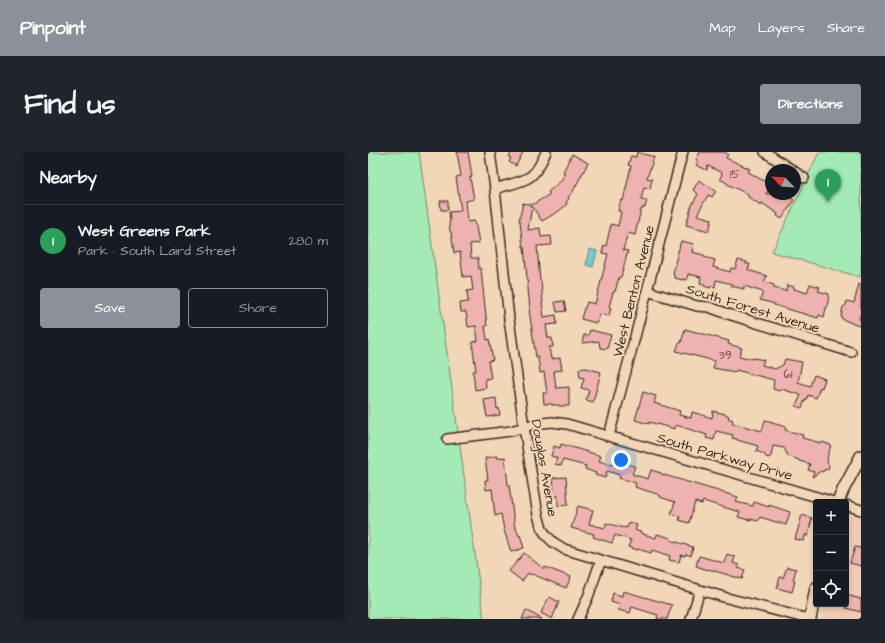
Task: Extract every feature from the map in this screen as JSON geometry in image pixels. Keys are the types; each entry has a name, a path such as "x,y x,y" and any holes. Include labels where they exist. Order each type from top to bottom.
{"street":[{"name":"Douglas Avenue","path":"490,152 509,319 524,427 538,515 542,529 553,542 560,546 601,560 700,590 810,619"},
{"path":"495,189 533,175 546,152"},
{"name":"West Benton Avenue","path":"609,436 678,170 684,152"},
{"path":"766,152 783,164"},
{"name":"South Forest Avenue","path":"647,291 697,306 709,307 851,352"},
{"name":"South Parkway Drive","path":"448,439 511,431 534,424 552,422 567,424 824,499"},
{"path":"839,499 861,456"},
{"path":"849,506 861,510"},
{"path":"578,619 588,597 601,560"},
{"path":"691,619 700,590"},
{"path":"810,619 813,604"}],"shaded area":[{"path":"849,512 861,515 861,619 822,619 824,607 849,607"}],"green space":[{"path":"368,152 419,152 484,619 368,619"},
{"path":"819,152 861,152 860,277 772,252 796,200 801,200 801,190"}],"water":[{"path":"590,249 597,251 593,267 586,265"}],"building":[{"path":"457,152 468,152 474,199 466,201 468,222 475,221 479,243 470,244 471,258 478,258 479,269 481,269 487,326 485,326 487,340 489,339 493,360 488,361 491,378 485,379 486,388 475,390 473,371 476,371 472,342 478,341 476,326 468,327 466,312 461,312 460,303 468,302 467,291 473,290 471,276 463,277 460,252 454,253 449,222 449,212 461,211 456,177 461,176"},
{"path":"512,152 523,152 516,166 509,162 511,158 509,157"},
{"path":"637,152 654,157 647,178 652,179 650,189 644,187 641,199 647,200 645,208 643,207 643,209 641,209 635,235 628,233 623,250 628,251 621,277 619,277 615,292 613,292 609,307 611,308 609,316 600,314 596,323 581,319 587,302 595,304 608,254 602,253 604,245 606,246 611,224 618,226 621,212 618,211 621,200 623,201 631,166 628,165 631,156 636,157"},
{"path":"700,152 724,152 728,154 726,158 750,169 748,172 765,182 765,200 794,200 782,219 777,216 778,214 762,203 761,205 748,197 749,195 720,179 722,173 708,166 707,170 696,165 698,161 696,160"},
{"path":"572,154 588,163 572,193 568,197 569,199 566,202 567,204 559,211 542,221 532,206 528,230 540,228 541,237 551,236 552,245 537,246 544,317 556,315 557,324 546,325 548,338 552,338 553,347 549,347 551,359 560,358 562,370 554,371 556,388 569,387 569,406 559,406 544,404 543,393 547,393 544,372 540,373 538,357 536,357 529,310 524,247 519,221 523,203 532,205 550,194 548,192 561,181 565,173 563,172"},
{"path":"699,180 716,191 712,197 708,195 697,215 712,219 709,231 686,225 692,205 698,194 693,190"},
{"path":"440,201 448,201 448,210 441,210"},
{"path":"681,241 694,244 692,252 715,260 713,267 730,272 731,268 735,269 738,260 747,262 746,264 750,264 748,270 767,276 764,282 774,285 774,288 786,291 787,285 807,293 810,284 820,287 818,291 829,294 824,317 819,315 818,318 760,300 763,292 744,286 744,289 716,280 715,287 711,286 710,288 700,283 701,277 688,274 687,280 675,278 673,273"},
{"path":"859,284 861,284 861,312 859,319 861,320 861,327 842,319 841,316 843,307 846,305 847,301 854,303"},
{"path":"564,301 566,311 557,312 555,302"},
{"path":"685,329 729,341 728,344 742,348 739,356 764,360 762,365 775,369 783,365 785,359 802,362 798,382 810,386 814,375 825,379 822,388 820,387 816,398 808,395 802,408 796,406 801,395 781,389 779,391 773,389 774,380 736,370 735,372 713,368 715,361 676,351 679,343 681,343"},
{"path":"590,330 611,335 607,349 600,348 599,341 582,343 584,335 588,336"},
{"path":"586,368 601,372 593,402 586,400 589,390 581,388 584,378 580,377 579,369"},
{"path":"643,392 656,396 654,403 680,411 679,415 691,418 692,412 712,418 713,411 729,416 728,418 733,420 732,423 762,431 765,420 786,427 785,430 803,435 802,438 831,445 827,458 829,466 828,469 824,470 823,472 821,471 812,477 814,472 808,470 810,464 788,456 784,448 773,446 771,456 769,458 756,451 758,446 732,438 733,435 716,431 714,440 706,438 707,435 676,425 675,429 635,420"},
{"path":"496,398 497,409 499,408 500,415 487,417 484,400"},
{"path":"561,444 601,456 599,461 613,465 614,462 623,465 623,463 635,466 632,474 648,479 651,470 738,497 736,502 753,506 754,502 790,512 786,525 760,517 758,521 738,517 740,512 703,501 702,504 695,502 689,523 679,520 680,516 671,514 675,502 660,497 660,495 635,487 636,483 619,478 620,475 607,471 605,478 595,475 596,473 585,469 586,466 563,460 561,466 555,464 557,458 551,456 554,446 560,448"},
{"path":"497,456 497,458 505,457 515,529 516,528 519,536 520,535 524,548 511,552 501,514 495,516 492,489 486,490 485,480 488,480 485,458"},
{"path":"566,477 568,505 558,506 558,496 554,496 553,478"},
{"path":"578,506 593,510 589,524 605,528 606,523 627,528 629,522 637,525 635,530 643,534 656,538 657,534 671,538 670,540 693,547 691,556 686,554 685,556 681,555 679,562 669,560 670,556 652,550 651,553 628,547 631,540 629,539 615,535 612,543 593,537 594,534 571,528"},
{"path":"802,515 812,518 808,536 805,535 804,541 795,539"},
{"path":"855,547 861,548 861,566 850,563"},
{"path":"524,553 544,569 545,567 571,577 566,588 528,573 522,581 509,571"},
{"path":"727,554 735,557 733,563 739,565 738,568 745,570 742,579 696,566 699,556 724,563"},
{"path":"787,567 796,569 792,592 777,588 780,577 783,578"},
{"path":"623,591 672,605 667,619 657,619 658,615 632,607 630,613 618,610 620,605 611,602 613,593 622,596"},
{"path":"849,596 861,599 861,612 846,608 849,607"},
{"path":"549,597 559,602 552,619 541,613"},
{"path":"526,610 542,619 522,619"}],"place":[{"name":"West Greens Park","path":"828,202"}]}
